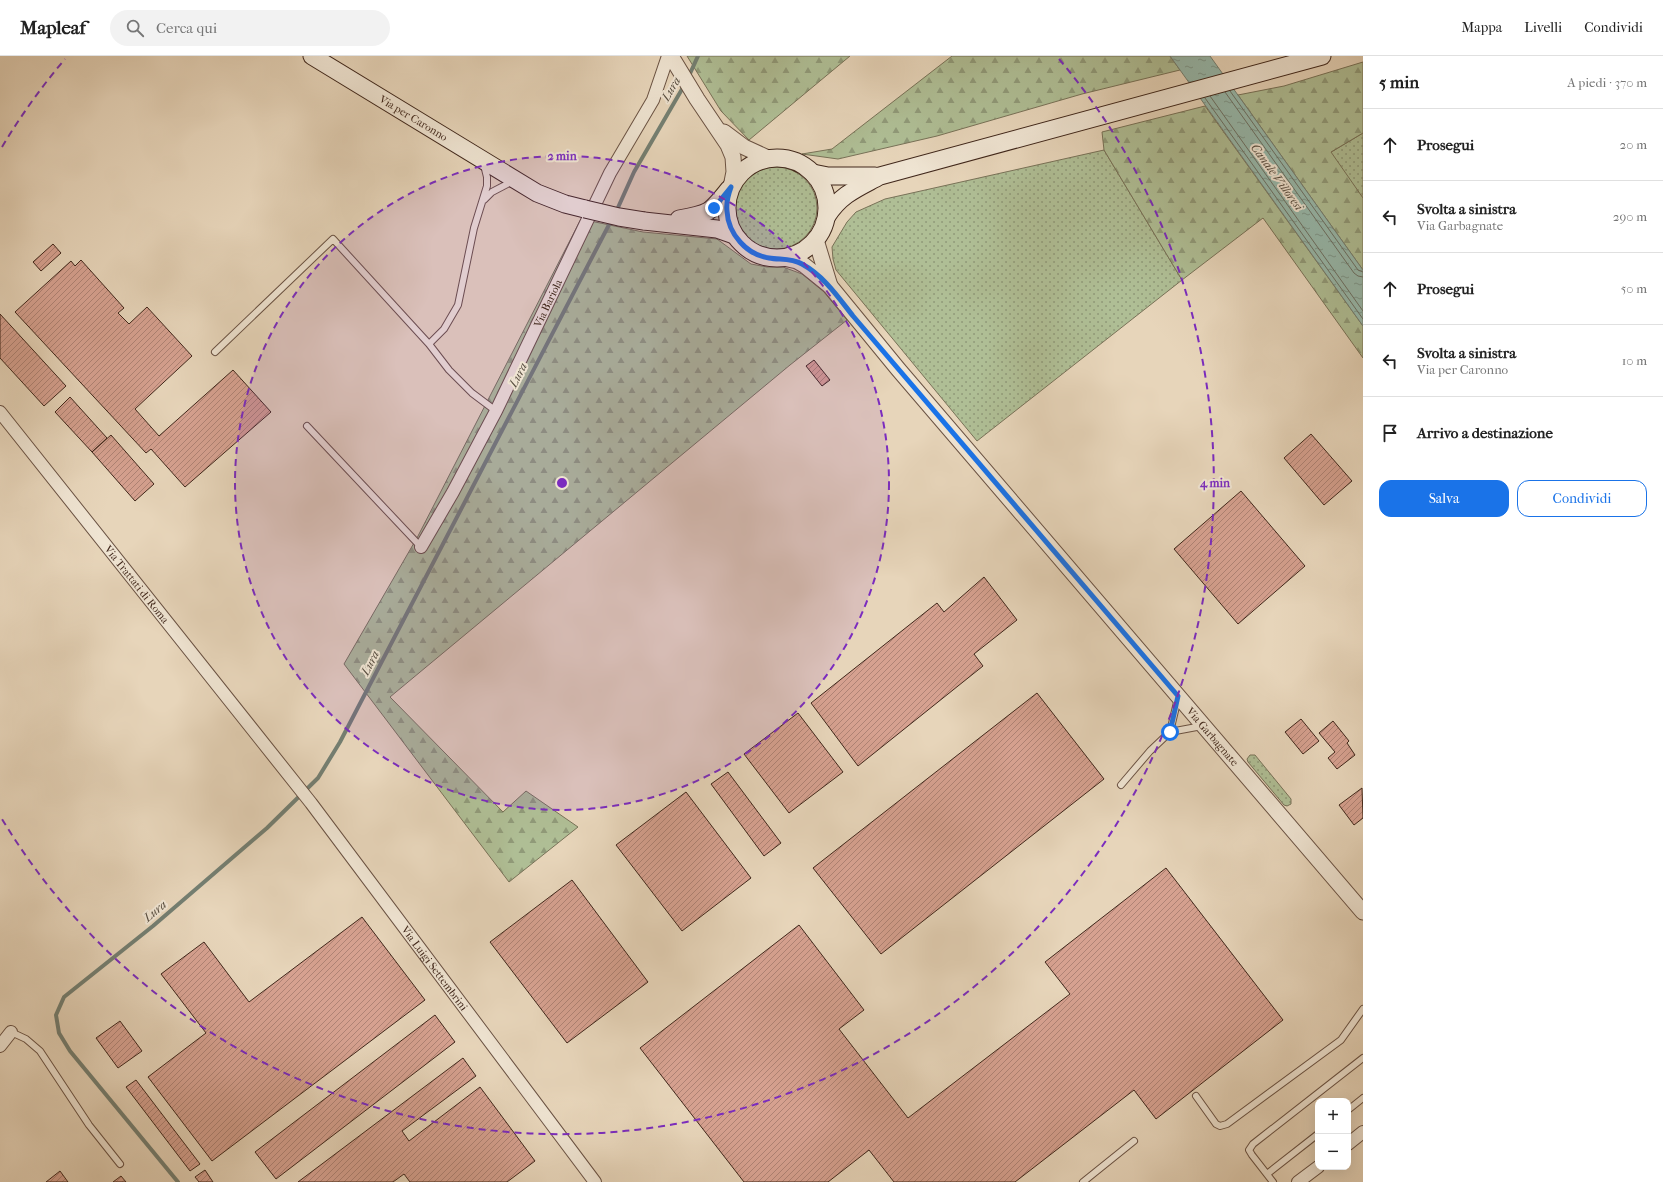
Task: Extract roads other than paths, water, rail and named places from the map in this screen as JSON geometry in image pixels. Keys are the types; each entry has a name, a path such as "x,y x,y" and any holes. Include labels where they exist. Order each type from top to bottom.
{"main road":[{"name":"Via per Caronno","path":"312,56 537,193 565,204 619,217 644,221 664,222"},
{"path":"731,187 727,199 727,212 729,224 734,235 744,246 755,254 769,258 783,258 796,255 807,249 816,240 823,228 827,216 835,204 844,195 880,176 1322,56"},
{"path":"664,222 702,215 714,208 737,177 746,168 756,162 768,158 784,158 800,163 813,173 822,185 825,193 827,200 827,216"},
{"path":"813,173 828,176 880,176"},
{"path":"664,222 717,229 734,235"}],"street":[{"path":"669,56 728,145 733,157 734,172 731,187"},
{"name":"Via Bariola","path":"421,547 453,492 496,411 610,173 653,100 669,56"},
{"path":"716,125 744,147 768,158"},
{"name":"Via Garbagnate","path":"816,240 830,286"},
{"name":"Via Garbagnate","path":"783,258 804,265 830,286 903,375 1363,912"},
{"name":"Via Trattati di Roma","path":"0,412 274,756"},
{"name":"Via Luigi Settembrini","path":"274,756 311,803 595,1182"},
{"path":"0,1046 11,1032"},
{"path":"1351,1142 1363,1132"},
{"path":"1298,1182 1315,1169"}],"lane":[{"path":"429,344 444,329 458,305 474,228 487,186 487,177 481,158"},
{"path":"483,201 492,192 516,180"},
{"path":"215,352 332,239 429,344 449,370 472,392 496,411"},
{"path":"307,426 421,547"},
{"path":"1170,732 1178,696"},
{"path":"1121,785 1150,751 1170,732 1204,725"},
{"path":"1196,1096 1216,1124 1220,1126 1227,1124 1341,1040 1363,1009"},
{"path":"11,1032 26,1039 40,1051 90,1125 120,1164"},
{"path":"1274,1182 1249,1150 1253,1144 1363,1058"},
{"path":"1351,1108 1363,1098"},
{"path":"1267,1174 1315,1136"},
{"path":"1083,1182 1134,1141"}],"water":[{"name":"Canale Villoresi","path":"1170,56 1210,56 1363,270 1363,326"}],"waterway":[{"name":"Lura","path":"688,78 698,56"},
{"name":"Lura","path":"616,212 634,172 685,84"},
{"name":"Lura","path":"178,1182 70,1051 59,1033 56,1015 64,997 153,926 267,828 318,778 340,742 612,219"}]}
